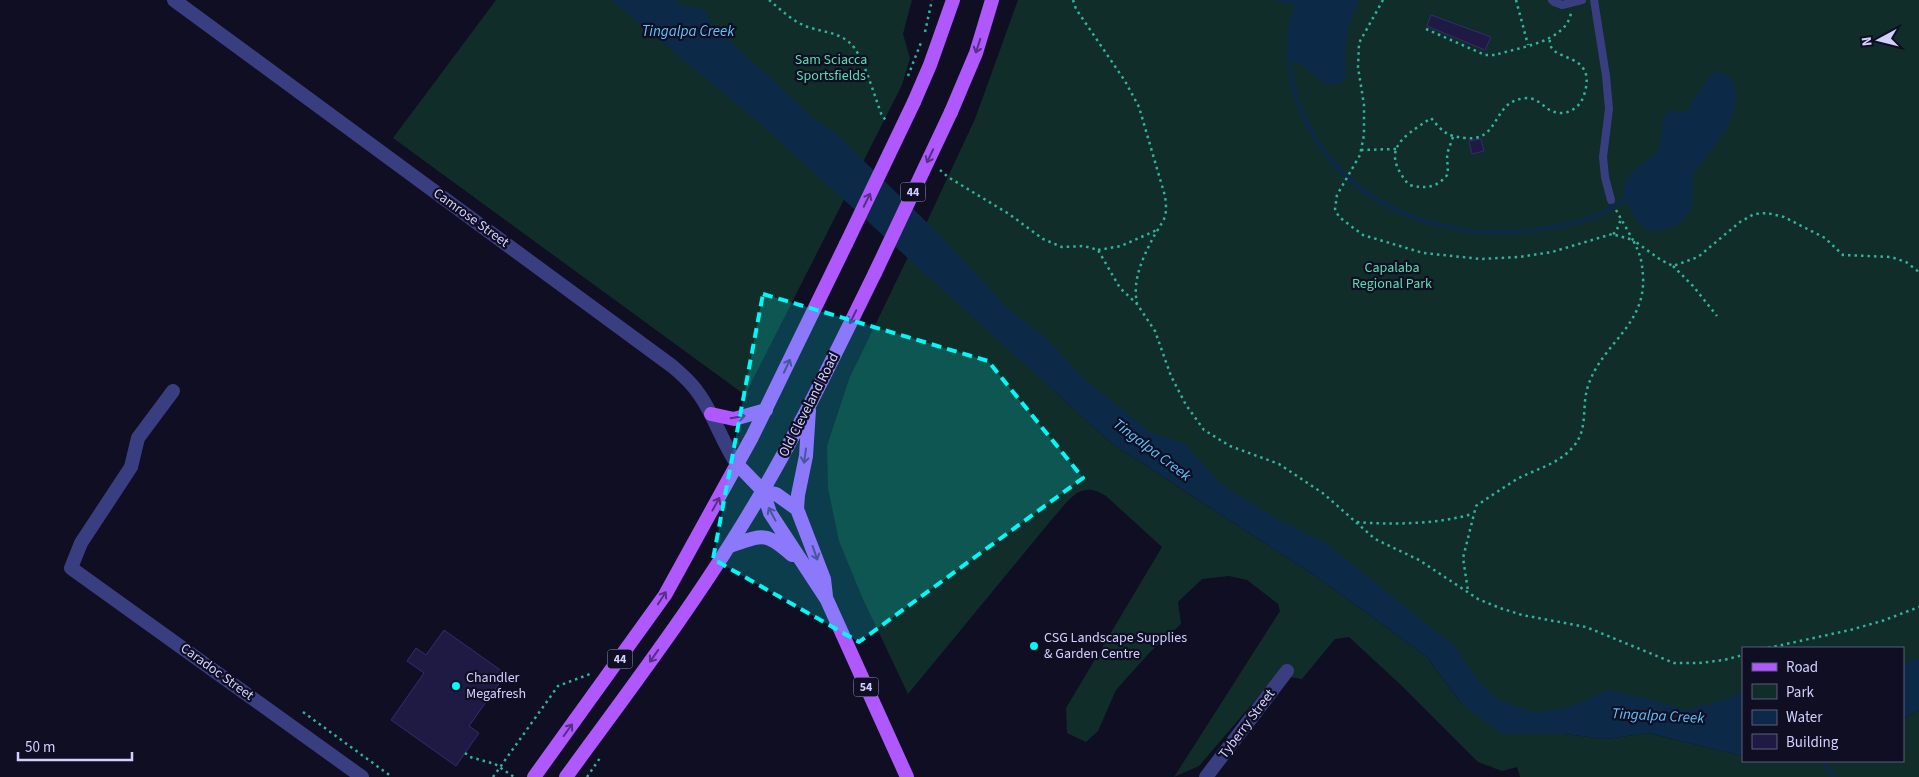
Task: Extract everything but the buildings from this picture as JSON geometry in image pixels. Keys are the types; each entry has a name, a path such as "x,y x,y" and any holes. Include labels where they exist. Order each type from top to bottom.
{"main road":[{"name":"44","path":"534,777 665,595 737,464 766,410 914,102 930,65 953,0"},
{"name":"Old Cleveland Road","path":"566,777 671,632 730,546 763,491 809,407 951,112 973,61 992,0"},
{"name":"54","path":"809,407 806,456 797,509 824,579 827,600"},
{"path":"711,414 734,419 766,410"},
{"name":"54","path":"737,464 763,491 770,512 827,600 907,777"},
{"name":"54","path":"763,491 776,494 797,509"},
{"path":"730,546 756,537 775,539 804,565"}],"street":[{"name":"Camrose Street","path":"174,0 672,366 692,384 711,414 727,449 737,464"},
{"name":"Caradoc Street","path":"173,391 138,438 130,467 81,543 71,568 362,777"},
{"name":"Tyberry Street","path":"1206,777 1288,671"}],"lane":[{"path":"1552,0 1562,5 1582,0"},
{"path":"1594,0 1606,76 1609,109 1602,157 1611,200"}],"path":[{"path":"770,0 786,15 804,26 842,36 852,44 860,58 882,116 888,122"},
{"path":"907,78 925,32 932,0"},
{"path":"1073,0 1076,9 1126,81 1139,107 1165,196 1166,208 1164,219 1144,255 1138,275 1135,293 1137,304"},
{"path":"1383,0 1359,43 1358,66 1364,113 1364,136 1361,150 1337,194 1335,209 1339,217 1346,224 1363,234 1423,253 1481,259 1519,257 1552,252 1612,234 1616,232 1621,219"},
{"path":"1516,0 1528,45"},
{"path":"1426,29 1485,55 1495,55 1550,39 1563,30 1570,22 1570,4"},
{"path":"1453,136 1448,154 1448,174 1441,183 1430,188 1409,185 1397,167 1396,149 1404,136 1431,118 1445,134 1472,139 1484,136 1510,102 1518,99 1528,98 1536,100 1556,113 1574,110 1580,105 1586,88 1585,70 1579,63 1552,50 1549,44 1550,39"},
{"path":"1361,150 1396,149"},
{"path":"934,165 948,177 1009,214 1043,239 1062,247 1084,246 1098,250 1121,246 1158,230"},
{"path":"1468,591 1463,558 1472,514 1476,506 1518,479 1560,459 1574,447 1583,431 1584,404 1588,385 1598,365 1631,322 1640,304 1644,287 1642,256 1616,210"},
{"path":"1672,266 1698,257 1740,222 1754,214 1767,213 1784,217 1825,238 1843,255 1891,257 1906,262 1919,272"},
{"path":"1612,234 1633,240 1672,266 1693,286 1717,316"},
{"path":"1098,250 1120,288 1137,304 1155,332 1171,376 1186,405 1204,430 1230,446 1279,464 1324,494 1375,540 1419,560 1478,599 1522,615 1586,627 1674,663 1699,663 1742,655"},
{"path":"1355,522 1385,524 1460,518 1472,514"},
{"path":"1773,647 1850,630 1882,621 1919,607"},
{"path":"493,777 558,686 591,674"},
{"path":"302,712 392,777"},
{"path":"465,753 470,757 500,767 514,777"},
{"path":"587,777 600,758"}],"highlighted area":[{"path":"763,294 988,361 1083,478 859,642 713,559"}],"green space":[{"name":"Sam Sciacca Sportsfields","path":"496,0 912,0 903,34 910,58 902,85 745,395 393,138"},
{"name":"Capalaba Regional Park","path":"1018,0 1919,0 1919,669 1904,676 1904,647 1742,647 1742,719 1505,716 1446,655 1179,474 917,243 975,119"},
{"path":"908,257 1111,443 1317,577 1426,656 1461,703 1564,734 1606,739 1648,733 1742,756 1742,762 1904,762 1904,718 1919,710 1919,777 1520,777 1517,767 1502,771 1478,762 1403,687 1349,637 1335,639 1302,679 1277,675 1199,766 1174,777 1280,611 1278,604 1247,580 1229,576 1202,579 1178,602 1181,624 1151,651 1116,690 1098,731 1086,742 1067,733 1066,708 1162,547 1106,496 1097,491 1089,490 1076,494 1053,518 908,694 862,597 839,541 828,488 827,446 849,379"}],"water":[{"name":"Tingalpa Creek","path":"611,0 674,0 680,4 703,9 715,27 812,117 835,133 938,233 1009,310 1046,338 1084,379 1150,432 1185,444 1221,484 1275,518 1327,544 1452,643 1480,683 1499,700 1532,712 1566,708 1609,690 1686,710 1729,698 1742,692 1742,756 1648,733 1606,739 1564,734 1502,734 1461,703 1426,656 1317,577 1111,443 754,118"},
{"path":"1297,0 1359,0 1351,19 1346,39 1346,80 1333,85 1323,83 1301,64 1290,61 1290,30"},
{"path":"1717,71 1732,78 1736,95 1735,105 1726,129 1694,172 1691,209 1681,221 1670,228 1652,230 1646,228 1636,220 1626,200 1624,186 1626,180 1657,151 1661,140 1664,117 1667,113 1672,111 1685,113 1710,75"},
{"path":"1919,658 1919,710 1904,718 1904,664"}],"waterway":[{"path":"1277,0 1297,1 1295,8"},
{"path":"1293,16 1289,43 1290,71 1301,110 1326,153 1349,179 1376,199 1407,214 1439,225 1473,231 1508,232 1543,229 1581,221 1602,213 1625,199"},
{"path":"1826,762 1833,777"}],"place":[{"name":"CSG Landscape Supplies & Garden Centre","path":"1034,646"},
{"name":"Chandler Megafresh","path":"456,686"}]}
